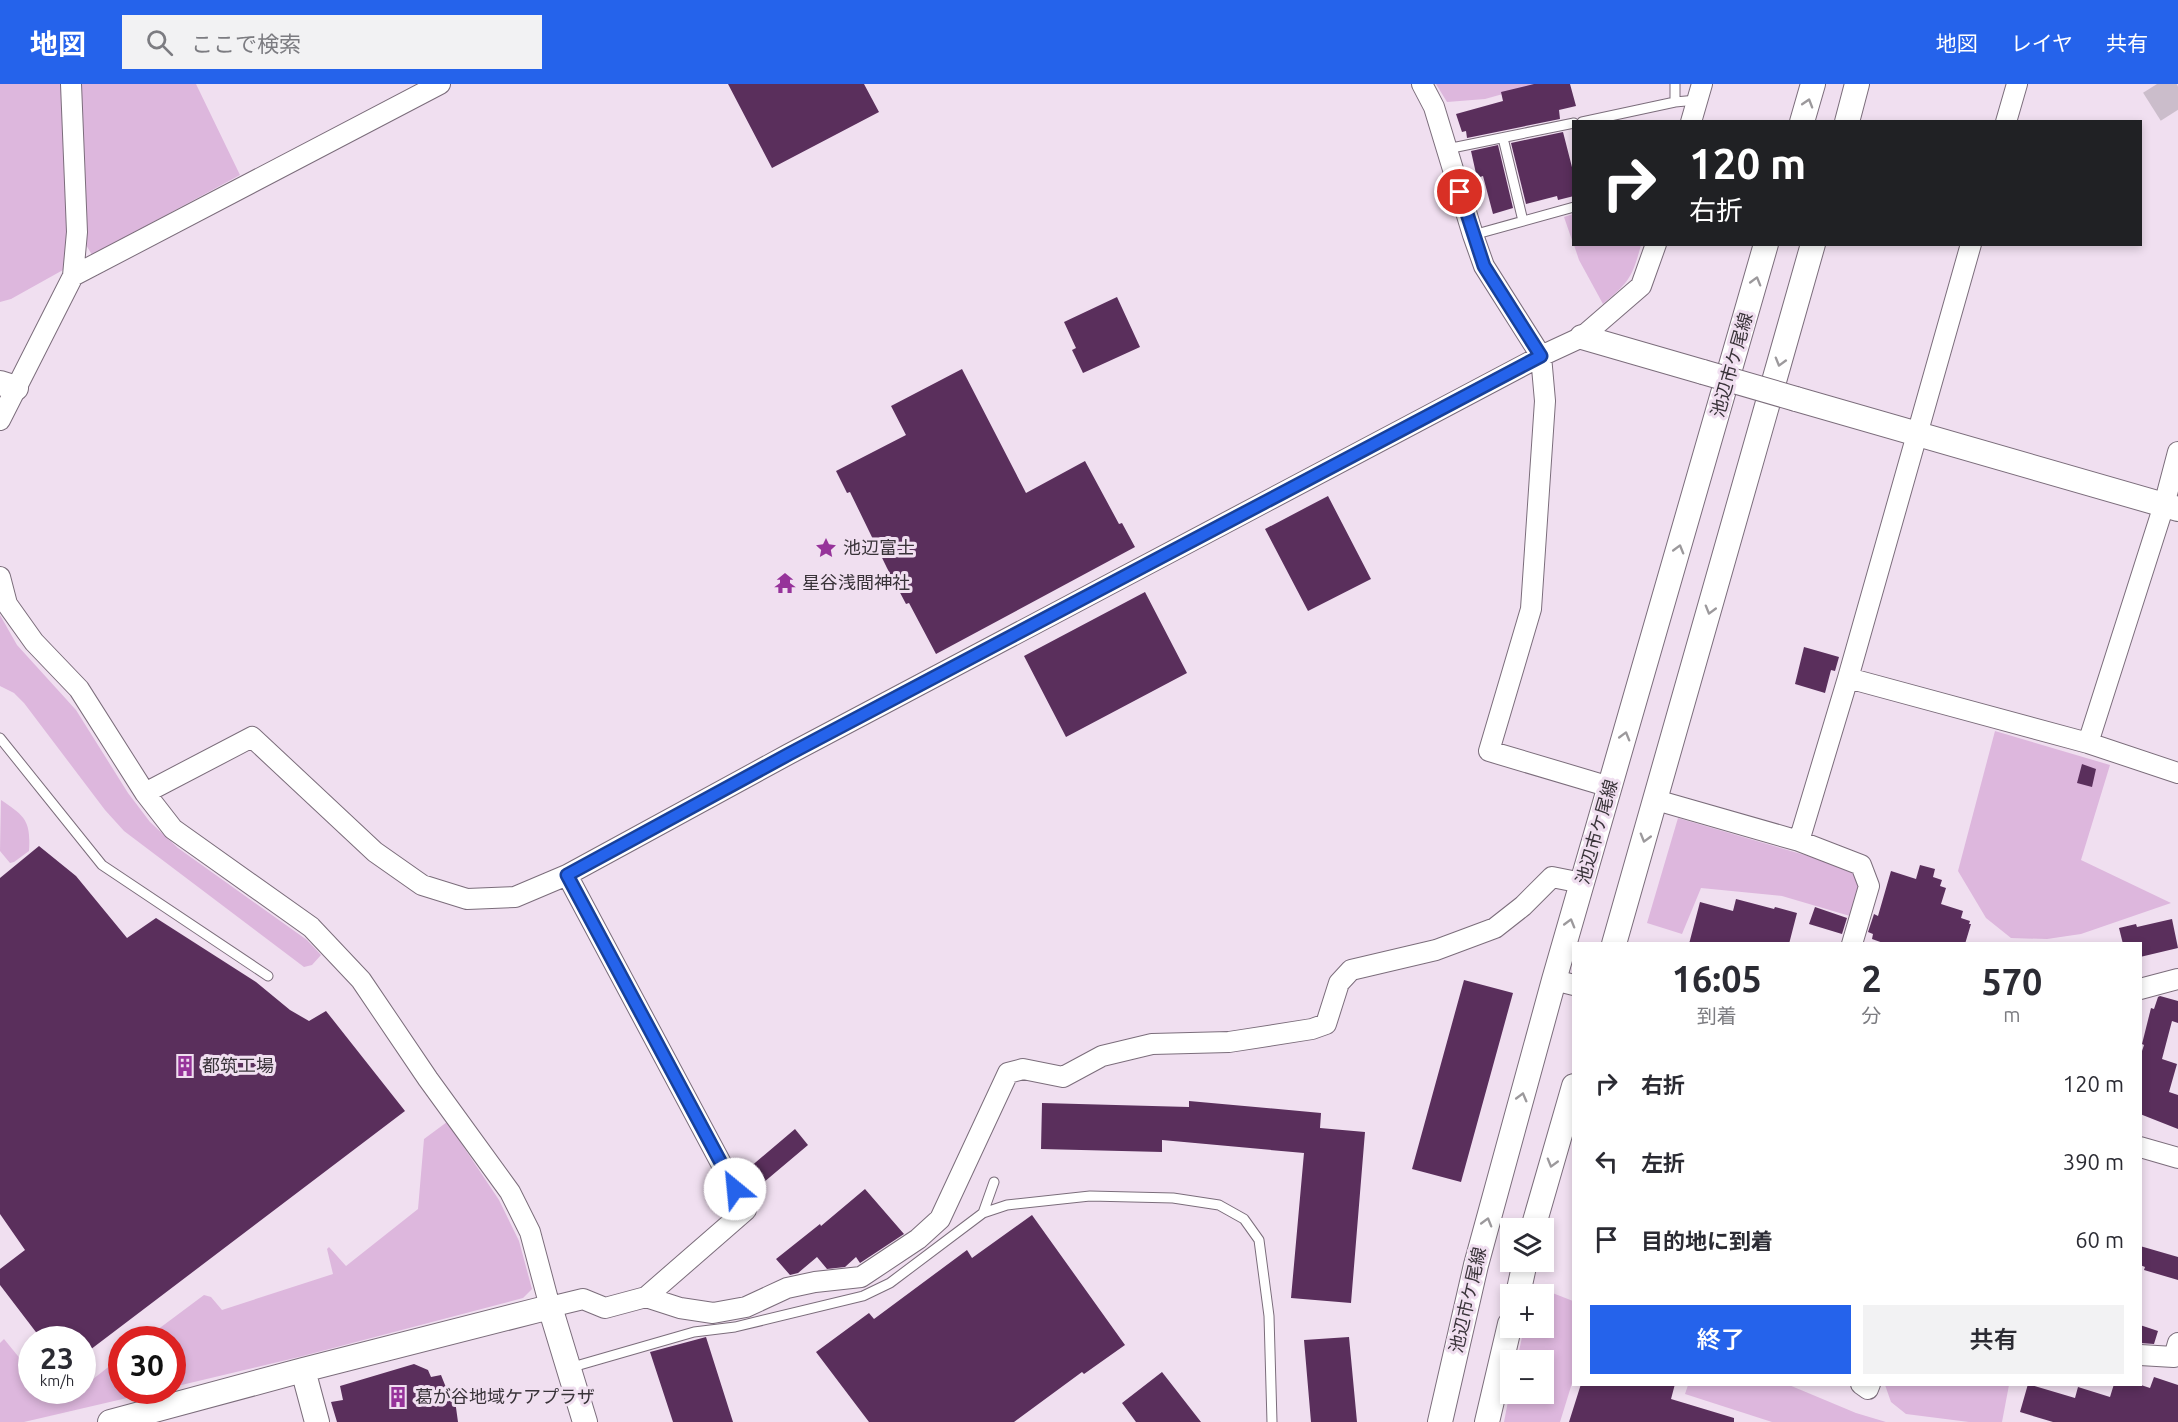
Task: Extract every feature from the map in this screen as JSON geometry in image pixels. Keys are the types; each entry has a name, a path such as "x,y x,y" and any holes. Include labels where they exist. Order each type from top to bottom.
{"street":[{"path":"0,420 8,386 73,276 77,232 71,84"},
{"path":"73,276 440,84"},
{"path":"1422,84 1434,107 1484,266 1541,356 1545,401 1531,609 1489,751 1610,787"},
{"path":"1803,120 1813,84"},
{"path":"1848,120 1857,84"},
{"path":"2007,120 2017,84"},
{"path":"1692,120 1700,92"},
{"path":"145,793 252,737 375,852 422,885 467,899 515,897 567,875 789,754 1582,336 1641,286 1655,246"},
{"name":"池辺市ケ尾線","path":"1440,1422 1476,1265 1564,982 1582,882 1765,246"},
{"path":"1615,942 1812,246"},
{"path":"1799,841 1848,678 1970,246"},
{"path":"1582,336 2171,507"},
{"path":"2088,743 2171,507 2178,452"},
{"path":"0,577 7,604 34,642 79,689 145,793 173,829 311,927 361,980 428,1079 510,1192 530,1232 585,1422"},
{"path":"1848,678 2088,743 2178,773"},
{"path":"1656,800 1799,841 1861,865 1869,886 1853,942"},
{"path":"110,1422 583,1299 605,1308 646,1297 746,1210 567,875"},
{"path":"646,1297 680,1308 713,1313 746,1307 787,1288 815,1282 861,1277 918,1239 940,1220 1008,1072 1023,1069 1063,1077 1102,1056 1152,1044 1229,1042 1312,1029 1326,1024 1339,983 1351,970 1436,950 1495,928 1523,906 1552,877 1582,882"},
{"path":"2142,988 2178,979"},
{"path":"1536,1218 1572,1093"},
{"path":"2142,1148 2178,1158"},
{"path":"1487,1422 1507,1338"},
{"path":"2142,1355 2177,1353"},
{"path":"303,1370 317,1422"}],"lane":[{"path":"1675,84 1675,102"},
{"path":"1591,120 1675,102 1700,92"},
{"path":"1447,149 1572,123"},
{"path":"1503,138 1523,221"},
{"path":"1473,235 1572,208"},
{"path":"0,738 102,865 268,976"},
{"path":"983,1213 994,1182"},
{"path":"568,1368 694,1332 735,1327 863,1296 890,1283 983,1213 1007,1205 1102,1196 1173,1198 1219,1205 1244,1219 1259,1240 1269,1316 1272,1422"}],"shaded area":[{"path":"0,84 64,84 70,229 63,270 11,299 0,302"},
{"path":"76,84 196,84 240,175 92,255 85,243"},
{"path":"1436,84 1538,84 1485,99 1447,102"},
{"path":"1572,215 1572,240 1564,217"},
{"path":"1575,246 1641,246 1628,279 1603,304 1579,260"},
{"path":"0,615 17,645 76,710 128,793 150,822 178,848 307,940 321,955 312,965 304,967 124,831 105,810 24,703 14,693 0,686"},
{"path":"1995,731 2110,765 2081,860 2171,903 2081,934 2047,939 2011,938 1986,918 1958,871"},
{"path":"1,800 21,815 29,833 29,851 10,863 0,851"},
{"path":"1678,818 1856,870 1862,883 1850,916 1782,896 1701,888 1682,934 1647,923"},
{"path":"447,1122 499,1200 519,1241 532,1289 523,1298 299,1357 186,1384 186,1326 162,1326 204,1295 211,1297 222,1310 333,1274 327,1249 329,1247 346,1266 418,1209 424,1139"},
{"path":"1554,1294 1572,1301 1572,1383 1560,1422 1504,1422 1507,1404 1554,1404 1554,1350 1519,1350 1522,1338 1554,1338"},
{"path":"4,1339 18,1356 18,1404 96,1404 96,1377 108,1367 108,1402 24,1422 0,1422 0,1343"},
{"path":"1688,1386 1791,1386 1856,1413 1886,1422 1772,1422 1685,1394"},
{"path":"1886,1386 2009,1386 2002,1422 1969,1422 1906,1414 1891,1402"}],"building":[{"path":"728,84 864,84 879,112 772,168"},
{"path":"1534,84 1570,84 1576,106 1559,110 1560,119 1467,138 1466,131 1462,132 1456,114 1503,101 1501,92"},
{"path":"1563,132 1572,167 1572,196 1558,200 1557,196 1526,204 1511,143"},
{"path":"1498,145 1513,208 1493,214 1483,176 1477,178 1471,151"},
{"path":"1117,297 1140,347 1083,373 1072,350 1076,348 1064,322"},
{"path":"962,369 1026,493 1085,461 1119,524 1122,523 1135,547 936,654 909,603 906,604 850,492 847,493 836,471 906,435 891,406"},
{"path":"1328,496 1371,579 1308,611 1265,529"},
{"path":"1145,592 1187,673 1066,737 1024,656"},
{"path":"1804,647 1839,657 1835,671 1831,670 1825,693 1795,684"},
{"path":"2082,764 2096,769 2092,787 2077,783"},
{"name":"都筑工場","path":"39,846 76,876 127,938 156,918 256,982 290,1010 309,1021 326,1011 405,1111 122,1326 108,1326 108,1336 96,1345 96,1326 31,1326 0,1285 0,1269 25,1250 0,1214 0,878"},
{"path":"1920,865 1935,869 1933,877 1942,880 1940,886 1946,888 1941,904 1963,911 1961,918 1970,921 1966,942 1880,942 1872,939 1873,934 1868,932 1874,914 1878,916 1891,871 1916,879"},
{"path":"1736,899 1797,913 1790,942 1690,942 1700,902 1733,911"},
{"path":"1815,907 1847,918 1842,934 1809,924"},
{"path":"2172,919 2178,948 2142,957 2142,942 2122,942 2119,928 2136,924 2137,927"},
{"path":"1464,980 1513,993 1461,1182 1412,1169"},
{"path":"2158,997 2178,1001 2178,1023 2172,1021 2162,1059 2177,1064 2169,1092 2178,1095 2178,1129 2142,1115 2142,1051 2144,1045 2142,1044 2151,1008 2154,1009"},
{"path":"1189,1101 1321,1113 1320,1128 1365,1132 1351,1303 1291,1298 1304,1153 1162,1140 1162,1152 1041,1149 1042,1103 1189,1107"},
{"path":"795,1129 808,1145 757,1188 743,1173"},
{"path":"865,1189 904,1234 860,1263 856,1257 845,1267 827,1269 817,1257 798,1273 790,1275 776,1259 820,1224 821,1226"},
{"path":"1032,1215 1125,1345 1084,1374 1082,1372 1014,1422 869,1422 816,1352 869,1313 874,1319 967,1250 972,1258"},
{"path":"2142,1247 2178,1257 2178,1280 2144,1270 2145,1267 2142,1266"},
{"path":"2142,1326 2158,1331 2154,1344 2142,1343"},
{"path":"706,1337 733,1422 673,1422 650,1352"},
{"path":"1349,1337 1357,1422 1311,1422 1304,1340"},
{"name":"葛が谷地域ケアプラザ","path":"414,1364 428,1370 431,1377 441,1375 447,1390 454,1393 458,1422 337,1422 331,1402 343,1400 340,1386"},
{"path":"1162,1372 1201,1422 1136,1422 1122,1403"},
{"path":"2154,1377 2178,1385 2178,1422 2053,1422 2020,1412 2027,1386 2075,1398 2078,1387 2110,1397 2113,1386 2142,1385 2150,1388"},
{"path":"1580,1386 1674,1386 1671,1399 1734,1418 1734,1422 1569,1422"}],"tunnel":[{"path":"2157,84 2178,117"}],"place":[{"name":"池辺富士","path":"826,548"},
{"name":"星谷浅間神社","path":"785,583"},
{"name":"都筑工場","path":"185,1066"},
{"name":"葛が谷地域ケアプラザ","path":"398,1397"}],"route":[{"path":"735,1189 567,875 789,754 1541,356 1484,266 1460,192"}]}
